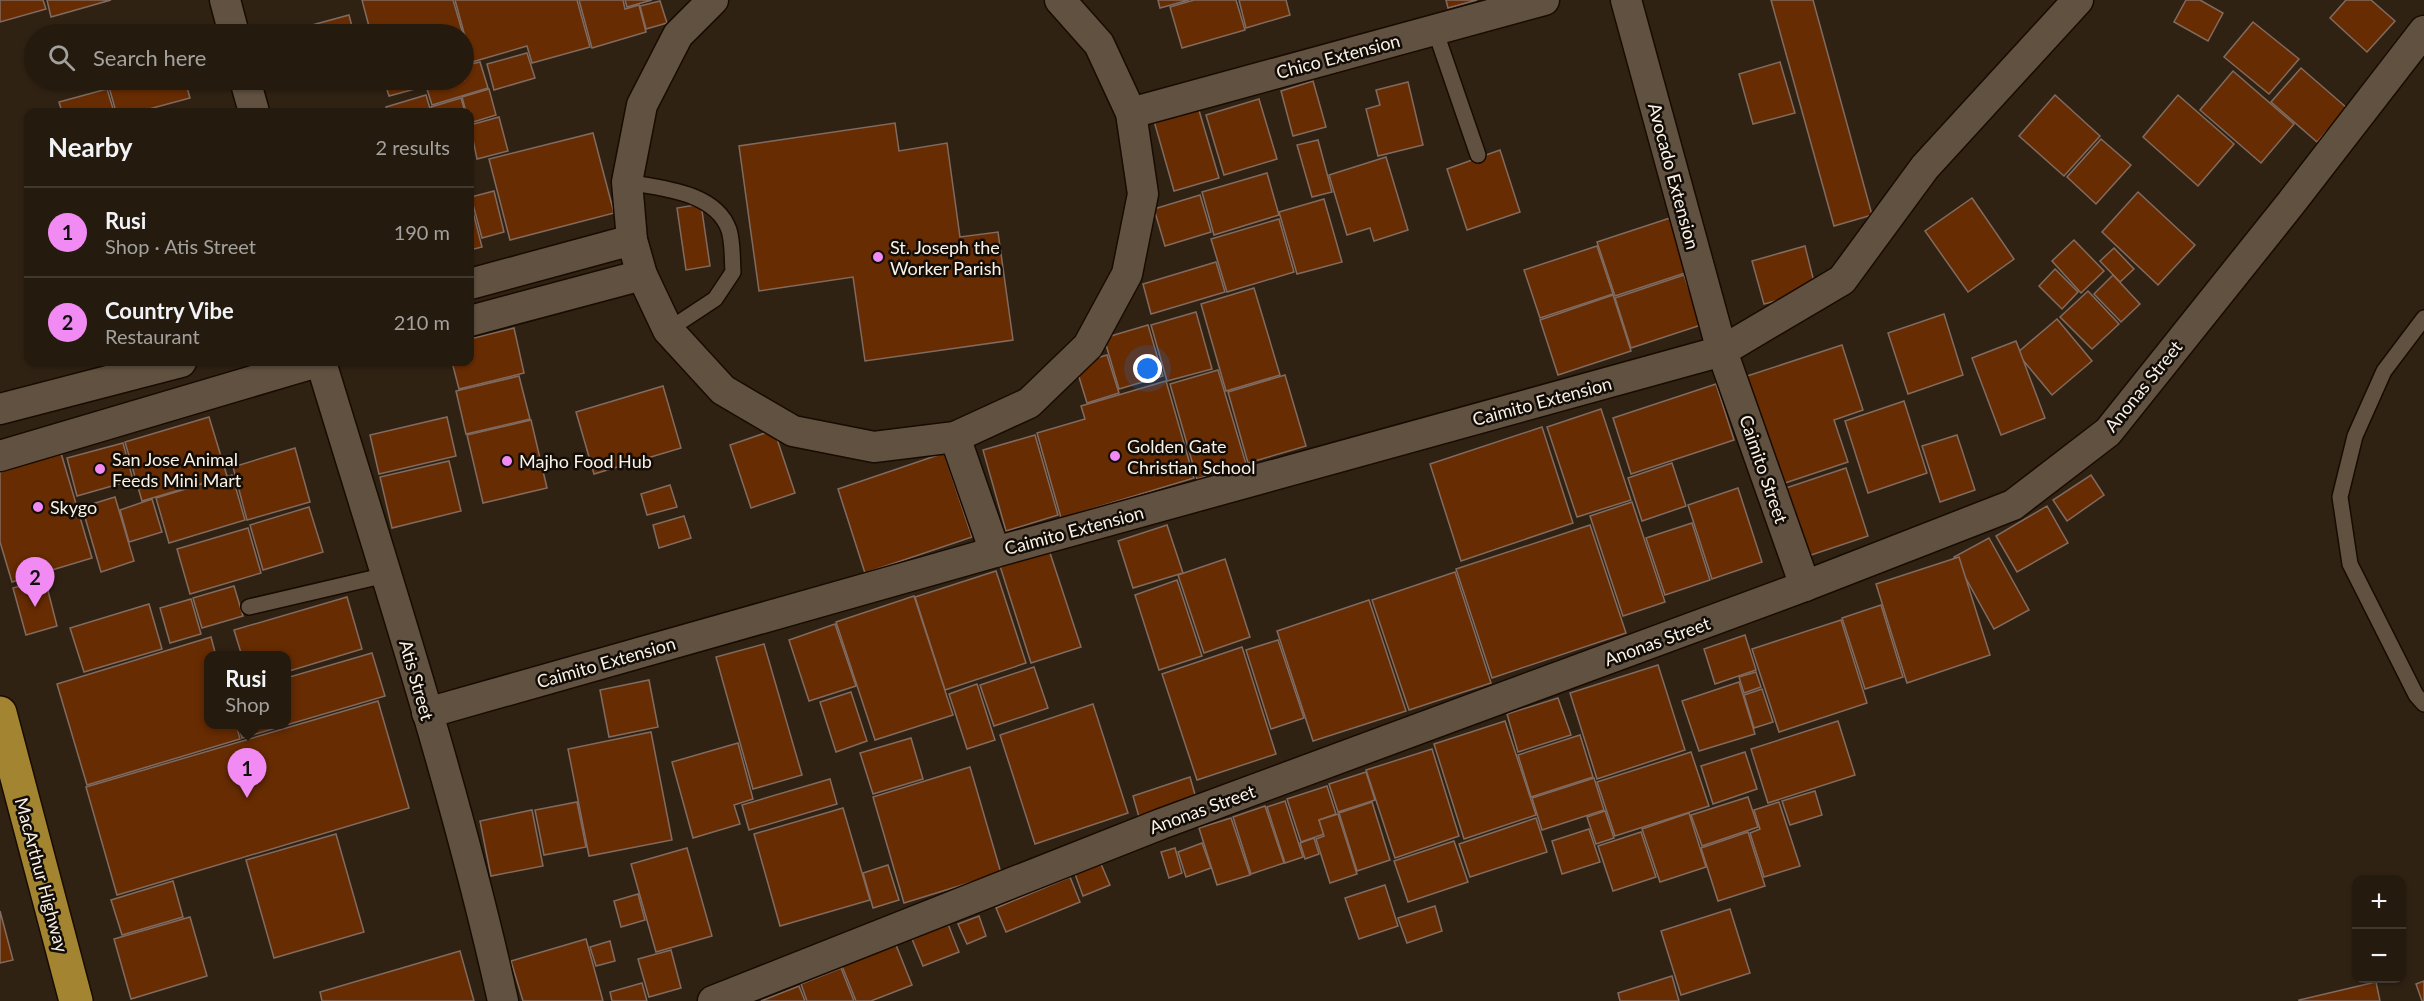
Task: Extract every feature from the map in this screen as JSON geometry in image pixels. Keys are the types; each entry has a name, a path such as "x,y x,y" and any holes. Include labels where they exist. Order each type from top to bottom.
{"highway":[{"name":"MacArthur Highway","path":"0,713 76,1001"}],"street":[{"path":"225,0 231,24"},
{"path":"713,0 678,35 642,105 627,182 632,240 642,274 668,330 723,390 793,431 874,447 955,437 1029,403 1088,346 1128,274 1143,194 1131,112 1099,44 1059,0"},
{"name":"Chico Extension","path":"1131,112 1544,0"},
{"name":"Avocado Extension","path":"1626,0 1722,351"},
{"name":"Caimito Extension","path":"427,713 995,552 1722,351 1842,280 1925,167 2078,0"},
{"name":"Anonas Street","path":"713,1001 1161,824 1805,586 2013,505 2108,432 2424,32"},
{"path":"248,90 253,108"},
{"path":"474,283 632,240"},
{"path":"474,320 642,274"},
{"name":"Caimito Street","path":"1722,351 1805,586"},
{"path":"0,409 166,366"},
{"path":"0,456 303,366"},
{"name":"Atis Street","path":"322,366 427,713 483,914 503,1001"},
{"path":"955,437 995,552"}],"lane":[{"path":"1436,30 1478,155"},
{"path":"627,182 693,195 719,214 729,230 733,272 715,299 668,330"},
{"path":"2424,318 2384,371 2355,436 2340,497 2350,564 2416,695 2424,704"},
{"path":"249,608 386,575"}],"building":[{"path":"0,0 43,0 46,9 0,22"},
{"path":"47,0 111,0 51,17"},
{"path":"362,0 453,0 460,24 368,24"},
{"path":"455,0 577,0 590,47 532,63 527,46 474,61 474,24 462,24"},
{"path":"579,0 623,0 625,9 639,5 646,32 592,48"},
{"path":"625,0 652,0 627,7"},
{"path":"1158,0 1189,0 1160,8"},
{"path":"1194,0 1236,0 1245,30 1182,48 1170,7"},
{"path":"1239,0 1286,0 1290,15 1246,28"},
{"path":"1446,0 1477,0 1448,8"},
{"path":"1771,0 1813,0 1872,215 1834,226"},
{"path":"2186,0 2200,0 2223,13 2208,41 2174,22"},
{"path":"2346,0 2371,0 2395,21 2367,52 2330,18"},
{"path":"660,1 667,23 646,29 640,6"},
{"path":"349,15 351,24 316,24"},
{"path":"2253,22 2299,59 2269,94 2224,57"},
{"path":"527,53 535,78 494,90 487,64"},
{"path":"480,62 488,88 432,105 427,90 474,90 474,63"},
{"path":"1780,62 1795,113 1753,124 1739,74"},
{"path":"2301,68 2347,108 2317,142 2271,102"},
{"path":"2233,71 2294,124 2261,163 2200,110"},
{"path":"1313,81 1326,127 1293,136 1281,91"},
{"path":"1408,82 1423,145 1378,156 1366,109 1380,105 1376,90"},
{"path":"489,89 496,115 474,122 474,108 465,108 462,97"},
{"path":"107,90 113,108 61,108 59,102"},
{"path":"110,90 188,90 190,98 153,108 115,108"},
{"path":"387,90 411,90 389,96"},
{"path":"426,95 430,108 386,108"},
{"path":"2055,95 2100,136 2064,176 2019,136"},
{"path":"2178,95 2234,144 2198,186 2143,137"},
{"path":"461,98 464,108 431,108"},
{"path":"1259,99 1277,159 1224,175 1206,115"},
{"path":"1198,107 1219,178 1174,191 1154,121"},
{"path":"499,117 508,151 477,159 474,124"},
{"name":"St. Joseph the Worker Parish","path":"895,123 899,151 947,143 960,237 998,232 1013,340 865,361 853,277 759,291 739,146"},
{"path":"593,133 614,213 510,240 489,159"},
{"path":"2101,139 2131,165 2096,204 2067,177"},
{"path":"1318,140 1332,192 1312,197 1297,145"},
{"path":"1500,150 1520,212 1467,230 1447,169"},
{"path":"1386,157 1408,230 1374,241 1370,228 1347,235 1329,175"},
{"path":"1267,173 1279,215 1214,235 1202,192"},
{"path":"494,191 504,232 482,238 474,208 474,196"},
{"path":"2138,192 2195,245 2158,285 2102,232"},
{"path":"1200,195 1211,232 1165,246 1154,209"},
{"path":"1972,198 2014,259 1968,292 1925,231"},
{"path":"1324,199 1342,262 1297,274 1279,212"},
{"path":"701,204 710,266 686,270 677,208"},
{"path":"474,216 482,247 474,249"},
{"path":"1670,218 1688,272 1615,296 1597,242"},
{"path":"1279,219 1294,272 1227,292 1211,239"},
{"path":"2074,240 2104,271 2081,293 2052,261"},
{"path":"1597,246 1613,294 1540,318 1524,270"},
{"path":"1805,246 1816,290 1764,304 1752,261"},
{"path":"2114,248 2134,269 2120,282 2100,261"},
{"path":"1216,262 1225,292 1151,314 1143,284"},
{"path":"2055,269 2078,292 2062,309 2039,286"},
{"path":"1684,275 1701,325 1631,348 1615,298"},
{"path":"2113,275 2140,304 2121,322 2094,294"},
{"path":"1254,288 1280,375 1226,391 1201,304"},
{"path":"2088,291 2119,324 2092,349 2060,317"},
{"path":"1613,295 1631,351 1558,375 1540,320"},
{"path":"1196,312 1212,369 1167,381 1151,325"},
{"path":"1944,314 1963,375 1908,394 1888,333"},
{"path":"2057,319 2092,361 2052,395 2017,353"},
{"path":"1148,325 1163,376 1119,389 1104,338"},
{"path":"514,328 524,373 459,389 453,366 474,366 474,338"},
{"path":"2016,341 2045,418 2001,435 1972,358"},
{"path":"1842,345 1863,410 1834,420 1848,462 1779,485 1744,377"},
{"path":"1107,355 1119,393 1087,403 1075,364"},
{"path":"1218,370 1246,464 1197,479 1170,384"},
{"path":"1285,375 1306,446 1248,463 1228,392"},
{"path":"519,376 530,419 466,434 456,391"},
{"name":"Golden Gate Christian School","path":"1166,381 1194,478 1061,518 1037,433 1085,419 1081,406"},
{"path":"1716,384 1734,440 1631,474 1613,418"},
{"path":"663,386 681,448 594,474 576,412"},
{"path":"1904,401 1927,473 1868,493 1845,421"},
{"path":"1601,409 1631,500 1577,517 1547,427"},
{"path":"209,417 227,476 142,501 125,442"},
{"path":"447,417 456,456 379,474 370,435"},
{"name":"Majho Food Hub","path":"531,420 547,488 483,503 467,435"},
{"path":"1542,427 1573,523 1461,561 1430,464"},
{"path":"774,430 795,493 751,508 730,445"},
{"path":"1035,435 1058,515 1006,531 983,450"},
{"path":"1957,435 1975,490 1940,502 1922,446"},
{"name":"San Jose Animal Feeds Mini Mart","path":"123,443 133,480 77,496 67,458"},
{"path":"295,448 310,502 247,520 233,467"},
{"name":"Skygo","path":"61,453 92,558 12,582 0,542 0,472"},
{"path":"944,453 972,537 865,573 838,489"},
{"path":"449,461 461,511 392,528 380,477"},
{"path":"1672,463 1686,506 1642,521 1628,478"},
{"path":"1846,468 1868,536 1805,557 1783,489"},
{"path":"232,475 245,520 169,543 156,498"},
{"path":"2091,475 2104,495 2067,521 2053,500"},
{"path":"670,485 677,507 647,515 641,494"},
{"path":"1738,488 1762,562 1712,579 1688,505"},
{"path":"115,497 134,561 101,572 82,507"},
{"path":"152,499 162,532 129,542 120,510"},
{"path":"1632,502 1665,602 1623,616 1590,516"},
{"path":"2047,506 2068,543 2017,572 1996,536"},
{"path":"309,507 323,552 263,570 250,525"},
{"path":"684,516 691,538 659,548 653,525"},
{"path":"1692,523 1710,580 1665,595 1646,538"},
{"path":"1167,525 1183,573 1133,588 1118,541"},
{"path":"1590,525 1626,633 1492,678 1456,569"},
{"path":"248,528 261,573 190,594 177,549"},
{"path":"1989,538 2029,610 1994,629 1954,557"},
{"path":"1049,550 1081,647 1031,663 1000,566"},
{"path":"1959,557 1990,655 1907,683 1876,584"},
{"path":"1225,559 1250,637 1204,653 1178,575"},
{"path":"996,571 1026,663 945,690 915,597"},
{"path":"1455,572 1491,683 1409,710 1372,600"},
{"path":"45,579 57,626 26,635 13,588"},
{"path":"1177,580 1202,656 1159,670 1135,595"},
{"path":"234,586 243,616 202,628 193,598"},
{"path":"914,596 953,715 875,740 836,622"},
{"path":"347,597 362,649 291,670 291,651 240,651 234,630"},
{"path":"191,599 201,634 170,643 160,608"},
{"path":"1369,600 1406,711 1313,741 1277,631"},
{"path":"149,604 162,649 84,672 70,628"},
{"path":"1881,605 1903,677 1865,689 1842,618"},
{"path":"1841,620 1867,703 1779,732 1752,649"},
{"path":"835,624 856,686 809,701 789,640"},
{"path":"1745,635 1756,670 1715,684 1704,649"},
{"path":"211,637 215,651 204,651 204,729 237,729 240,739 87,785 57,684"},
{"path":"1278,640 1304,718 1271,729 1246,650"},
{"path":"764,644 802,775 753,789 716,657"},
{"path":"1242,647 1276,754 1197,780 1162,674"},
{"path":"372,653 385,696 291,724 291,677"},
{"path":"1658,665 1685,750 1597,779 1570,693"},
{"path":"1034,667 1048,708 994,726 980,685"},
{"path":"1756,672 1761,687 1744,693 1739,677"},
{"path":"649,680 658,727 609,737 600,690"},
{"path":"1739,682 1755,734 1699,751 1682,701"},
{"path":"977,684 995,740 967,749 949,694"},
{"path":"1762,689 1773,722 1754,728 1744,695"},
{"path":"851,692 867,741 836,752 820,702"},
{"path":"1558,698 1571,735 1518,752 1507,714"},
{"path":"378,701 409,808 117,895 86,787 283,729 291,729 291,727"},
{"path":"1093,704 1128,813 1035,844 1000,735"},
{"path":"1505,721 1536,815 1464,839 1434,744"},
{"path":"1838,721 1855,775 1768,803 1751,749"},
{"path":"239,729 273,729 242,738"},
{"path":"651,732 672,840 589,856 568,749"},
{"path":"1580,735 1593,777 1531,797 1518,755"},
{"path":"911,738 923,779 873,794 860,753"},
{"path":"738,743 753,799 734,805 740,824 693,838 672,762"},
{"path":"1432,749 1459,836 1395,858 1366,770"},
{"path":"1691,752 1709,806 1615,836 1597,782"},
{"path":"1745,752 1757,789 1713,804 1701,766"},
{"path":"970,767 1001,873 904,903 873,797"},
{"path":"1366,772 1375,800 1338,812 1329,784"},
{"path":"1190,777 1196,798 1139,817 1133,796"},
{"path":"1594,778 1604,810 1542,830 1532,798"},
{"path":"830,779 837,804 749,830 742,805"},
{"path":"1327,786 1336,814 1319,820 1324,834 1301,842 1287,799"},
{"path":"1815,791 1822,815 1790,825 1782,801"},
{"path":"1748,797 1758,827 1702,846 1691,815"},
{"path":"1285,801 1303,857 1285,863 1267,807"},
{"path":"577,802 586,847 544,855 535,810"},
{"path":"1372,802 1390,860 1357,871 1339,813"},
{"path":"1779,802 1800,866 1764,877 1750,833 1760,829 1754,810"},
{"path":"1265,806 1284,863 1251,874 1233,817"},
{"path":"843,808 870,900 780,926 754,834"},
{"path":"532,810 543,866 491,876 480,821"},
{"path":"1605,811 1614,838 1596,844 1587,817"},
{"path":"1689,813 1706,867 1660,882 1642,829"},
{"path":"1338,814 1357,874 1330,883 1316,839 1324,836 1319,820"},
{"path":"1231,818 1250,875 1217,885 1199,828"},
{"path":"1536,818 1547,852 1470,877 1459,844"},
{"path":"1589,829 1600,862 1562,874 1552,841"},
{"path":"1641,832 1656,877 1613,891 1598,846"},
{"path":"1748,832 1765,886 1718,901 1701,848"},
{"path":"336,834 364,932 274,958 246,860"},
{"path":"1314,838 1319,854 1305,859 1300,843"},
{"path":"1454,841 1468,882 1408,902 1394,861"},
{"path":"1202,843 1211,868 1186,877 1178,852"},
{"path":"687,848 712,936 656,952 631,864"},
{"path":"1175,848 1182,873 1169,878 1161,852"},
{"path":"1101,864 1110,885 1083,896 1075,874"},
{"path":"888,865 899,900 873,908 863,873"},
{"path":"1070,877 1080,902 1006,932 996,908"},
{"path":"173,881 183,917 122,935 111,900"},
{"path":"1385,885 1398,926 1359,939 1345,898"},
{"path":"638,894 645,920 621,927 614,901"},
{"path":"1435,906 1442,931 1407,943 1398,918"},
{"path":"1730,909 1750,973 1681,995 1661,931"},
{"path":"0,911 13,960 0,963"},
{"path":"979,916 986,936 967,944 958,924"},
{"path":"190,917 207,976 131,999 114,939"},
{"path":"948,924 959,952 923,966 912,939"},
{"path":"586,939 603,1001 523,1001 511,961"},
{"path":"610,941 615,961 596,966 590,947"},
{"path":"896,945 912,985 871,1001 856,1001 842,966"},
{"path":"671,950 681,988 649,997 638,959"},
{"path":"460,951 474,1001 322,1001 320,992"},
{"path":"841,968 854,1001 807,1001 801,984"},
{"path":"1672,976 1679,1001 1620,1001 1618,993"},
{"path":"2424,981 2424,1001 2422,1001 2416,984"},
{"path":"642,983 647,1001 612,1001 610,992"},
{"path":"2376,983 2380,1001 2299,1001"},
{"path":"799,986 805,1001 761,1001"}],"place":[{"name":"St. Joseph the Worker Parish","path":"878,257"},
{"name":"Golden Gate Christian School","path":"1115,456"},
{"name":"Majho Food Hub","path":"507,461"},
{"name":"San Jose Animal Feeds Mini Mart","path":"100,469"},
{"name":"Skygo","path":"38,507"},
{"name":"Country Vibe","path":"35,607"},
{"name":"Rusi","path":"247,798"}]}
